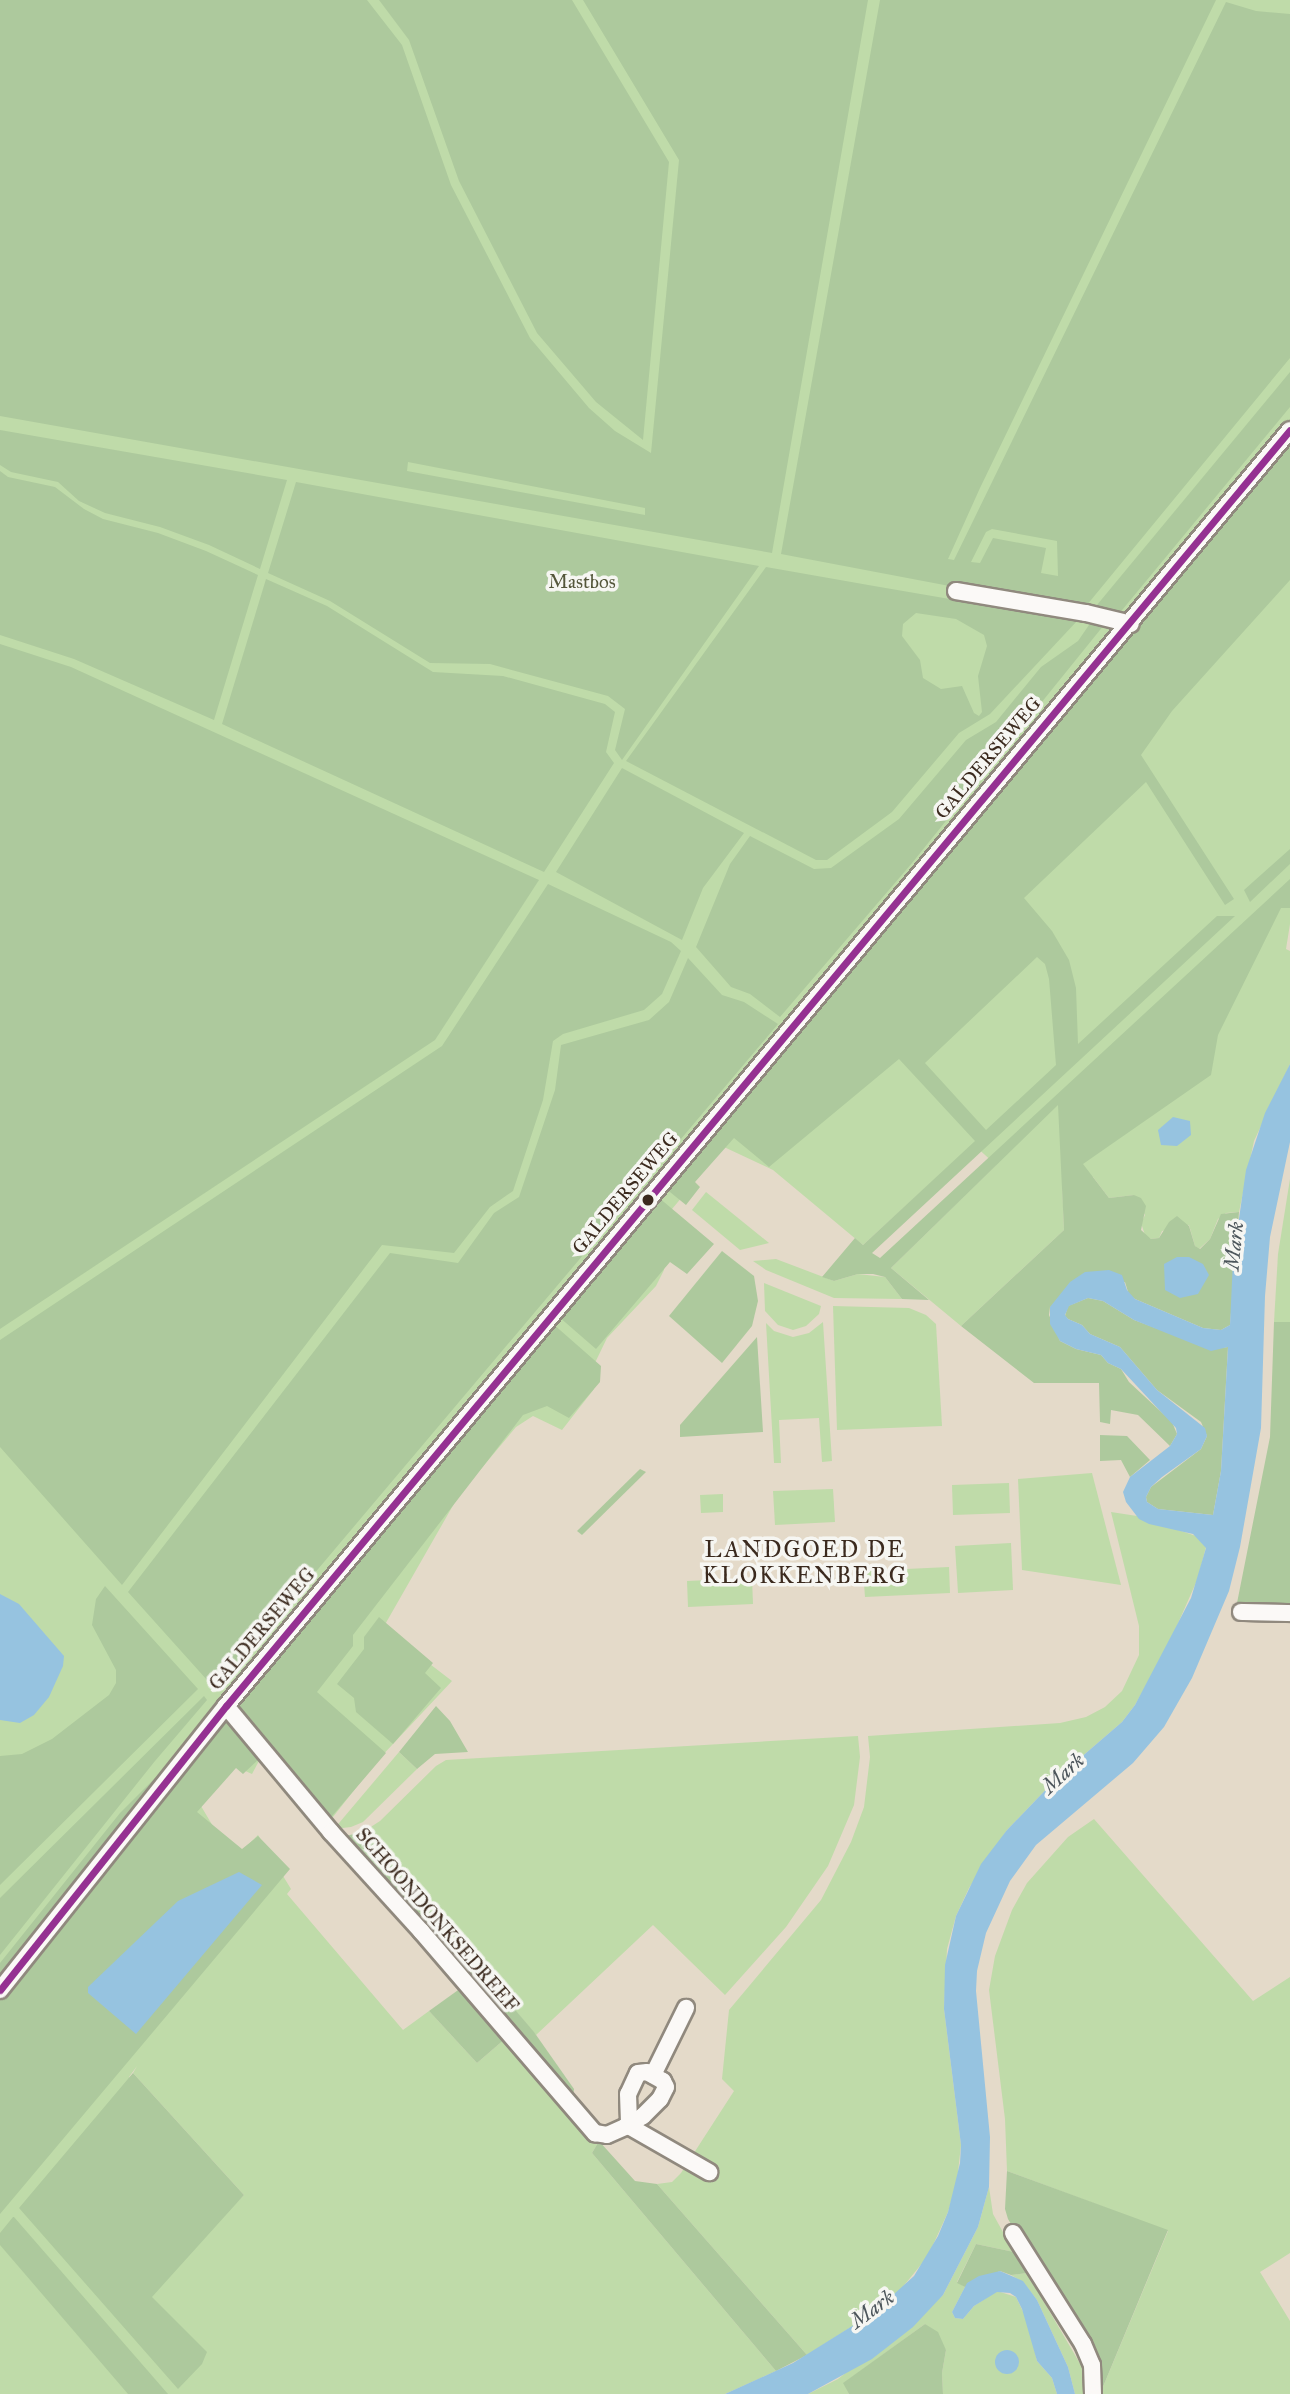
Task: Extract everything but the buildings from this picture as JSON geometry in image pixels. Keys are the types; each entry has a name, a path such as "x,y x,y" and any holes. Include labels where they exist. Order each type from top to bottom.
{"street":[{"name":"GALDERSEWEG","path":"0,1990 226,1706 978,801 1131,624 1290,430"},
{"path":"956,591 1096,615 1131,624"},
{"path":"1241,1612 1290,1614"},
{"name":"SCHOONDONKSEDREEF","path":"226,1706 331,1832 421,1931 594,2133 607,2135 628,2125 653,2107 666,2084 653,2075"},
{"path":"686,2008 653,2075 642,2071 634,2080 628,2094 628,2125 709,2172"},
{"path":"1013,2233 1083,2344 1091,2365 1093,2394"}],"green space":[{"name":"Mastbos","path":"0,0 1290,0 1290,924 1286,949 1290,951 1290,1064 1254,1141 1239,1212 1226,1213 1218,1219 1210,1239 1199,1249 1195,1246 1189,1225 1162,1231 1159,1238 1151,1239 1145,1235 1141,1223 1145,1215 1134,1195 1109,1198 1093,1177 1062,1182 1064,1230 961,1326 891,1268 996,1165 973,1144 863,1245 773,1170 724,1147 667,1215 664,1270 656,1286 607,1338 592,1369 594,1389 562,1430 533,1416 516,1427 459,1495 383,1628 452,1681 378,1760 329,1822 269,1764 260,1759 252,1774 232,1765 201,1806 233,1860 258,1835 291,1889 287,1894 403,2030 429,2011 477,2063 506,2038 599,2141 592,2153 776,2371 725,2394 0,2394","holes":["137,2066 133,2073 244,2195 237,2202 129,2077"]},
{"path":"0,0 367,0 402,45 451,185 530,338 589,408 615,431 651,453 679,160 583,0 868,0 772,553 0,416","holes":["408,462 645,508 645,515 407,471"]},
{"path":"379,0 572,0 669,162 643,440 596,402 537,333 459,181 409,40"},
{"path":"880,0 1216,0 980,488 948,559 954,560 1226,2 1256,11 1290,14 1290,358 1082,611 781,554","holes":["992,529 1057,541 1058,576 1041,573 1046,548 993,538 980,563 971,562 986,532"]},
{"path":"1290,372 1290,407 1118,615 1092,611"},
{"path":"0,430 287,480 260,569 209,545 160,527 105,513 79,501 58,482 11,472 0,465"},
{"path":"1290,438 1290,580 1172,711 1141,755 1234,899 1225,905 1146,782 1024,898 1052,931 1069,960 1076,988 1078,1044 1217,916 1235,916 872,1253 880,1258 1290,879 1290,908 1281,908 1218,1035 1211,1075 1083,1164 1109,1198 1134,1195 1141,1198 1146,1206 1141,1230 1151,1239 1159,1238 1169,1222 1177,1216 1189,1226 1195,1246 1200,1249 1210,1239 1221,1214 1239,1212 1230,1325 1221,1330 1203,1328 1135,1299 1129,1295 1125,1282 1050,1307 1049,1315 1060,1341 1076,1349 1101,1355 1108,1363 1121,1369 1129,1382 1172,1422 1177,1434 1170,1446 1138,1415 1111,1410 1110,1424 1100,1422 1099,1383 1034,1383 961,1326 1064,1230 1058,1105 891,1268 929,1300 902,1299 885,1277 873,1274 858,1274 834,1281 822,1277 855,1238 863,1245 975,1141 899,1059 769,1167 734,1138 695,1182 700,1187 686,1205 665,1188","holes":["1037,957 1045,964 1049,979 1056,1065 986,1130 925,1063"]},
{"path":"0,471 8,477 55,487 84,509 103,519 158,533 258,575 214,720 74,659 0,635"},
{"path":"296,482 759,566 622,760 615,750 625,709 608,696 490,664 430,663 330,601 268,573"},
{"path":"766,567 1077,621 990,714 959,733 892,812 827,860 816,860 626,761","holes":["916,613 956,619 984,635 987,646 978,676 982,712 979,716 974,713 962,686 941,689 923,678 920,660 902,636 903,624"]},
{"path":"266,579 327,606 433,672 503,676 605,704 615,712 606,752 614,763 544,872 222,724"},
{"path":"1089,625 1104,625 912,863 780,1017 750,994 731,987 696,947 730,864 750,836 814,869 831,868 899,819 966,740 996,722 1041,667 1078,641"},
{"path":"0,644 71,667 539,880 435,1040 0,1329"},
{"path":"622,768 744,833 703,888 682,940 556,872"},
{"path":"1290,849 1290,864 1250,902 1244,890"},
{"path":"548,884 671,942 681,951 662,994 644,1010 563,1034 553,1041 543,1100 513,1191 490,1207 454,1253 382,1245 122,1585 0,1447 0,1340 442,1046"},
{"path":"688,958 722,995 744,1002 778,1024 216,1690 128,1592 390,1253 458,1263 494,1213 519,1197 555,1090 561,1045 649,1020 669,1002"},
{"path":"1290,1179 1290,1322 1274,1322 1278,1254"},
{"path":"706,1192 769,1243 740,1250 692,1210"},
{"path":"658,1197 714,1244 687,1274 670,1262 596,1349 558,1316"},
{"path":"722,1251 754,1276 758,1301 752,1326 722,1363 669,1316"},
{"path":"776,1259 834,1281 858,1274 885,1277 902,1299 834,1298 766,1270 753,1261"},
{"path":"764,1283 821,1306 819,1314 806,1326 793,1330 778,1325 765,1311"},
{"path":"1088,1298 1103,1301 1134,1320 1212,1349 1228,1347 1221,1471 1213,1515 1158,1509 1147,1502 1146,1497 1151,1487 1201,1449 1207,1436 1201,1422 1157,1390 1120,1347 1090,1334 1082,1325 1065,1316 1068,1306"},
{"path":"833,1306 909,1308 926,1315 936,1324 942,1426 837,1430"},
{"path":"823,1322 832,1461 822,1462 819,1418 779,1420 781,1463 774,1463 766,1323 774,1331 793,1337 809,1333"},
{"path":"1274,1322 1290,1322 1290,1611 1236,1608 1270,1437"},
{"path":"552,1323 601,1366 600,1382 569,1418 547,1406 523,1415 353,1635 353,1646 317,1692 386,1753 327,1822 232,1708"},
{"path":"757,1337 763,1432 680,1437 680,1425"},
{"path":"1100,1435 1127,1436 1150,1460 1130,1477 1121,1460 1100,1461"},
{"path":"640,1469 646,1472 582,1535 577,1531"},
{"path":"1092,1473 1121,1585 1022,1570 1018,1479"},
{"path":"1009,1483 1010,1513 953,1515 952,1485"},
{"path":"833,1489 835,1522 775,1525 773,1491"},
{"path":"723,1494 723,1512 701,1513 700,1495"},
{"path":"1111,1512 1137,1516 1199,1537 1206,1547 1198,1578 1168,1646 1135,1705 1122,1722 1057,1778 1007,1830 969,1888 956,1916 947,1949 944,2009 961,2145 957,2181 948,2212 928,2256 897,2294 873,2313 807,2355 657,2184 672,2182 681,2173 734,2091 722,2079 729,2010 821,1900 851,1842 864,1807 870,1757 868,1736 1060,1723 1086,1717 1105,1707 1122,1691 1139,1655 1139,1626"},
{"path":"1011,1543 1013,1590 958,1593 955,1546"},
{"path":"949,1567 950,1593 865,1597 863,1571"},
{"path":"752,1578 753,1604 688,1607 687,1581"},
{"path":"105,1586 198,1689 0,1885 0,1756 22,1754 52,1739 109,1695 116,1683 116,1670 92,1625 96,1599"},
{"path":"379,1617 433,1663 425,1673 441,1688 393,1744 356,1712 354,1698 337,1684 364,1649 364,1637"},
{"path":"204,1696 207,1700 0,1955 0,1898"},
{"path":"436,1706 450,1721 468,1752 435,1754 417,1769 399,1752"},
{"path":"217,1709 0,1980 0,1963 120,1813 164,1769"},
{"path":"225,1716 260,1758 243,1774 236,1768 197,1812 242,1849 258,1836 290,1869 0,2214 0,1997"},
{"path":"858,1736 860,1757 854,1805 828,1866 786,1927 725,1995 653,1925 536,2035 363,1832 380,1821 436,1766 446,1760"},
{"path":"399,1752 417,1769 363,1822 334,1829"},
{"path":"1094,1819 1253,2001 1290,1977 1290,2253 1260,2272 1290,2321 1290,2394 1100,2394 1168,2231 1007,2171 1005,2119 989,1990 995,1956 1012,1910 1027,1883 1068,1837"},
{"path":"363,1832 534,2032 574,2089 573,2098 341,1837"},
{"path":"461,1988 506,2038 477,2063 429,2011"},
{"path":"133,2073 244,2195 152,2297 207,2352 202,2364 178,2389 19,2208"},
{"path":"599,2141 635,2181 657,2184 807,2355 776,2371 592,2153"},
{"path":"1007,2171 1168,2230 1100,2394 1095,2364 1008,2219 1005,2209"},
{"path":"989,2187 993,2214 1014,2252 976,2244 957,2282 965,2287 952,2312 955,2318 963,2319 974,2306 997,2291 1016,2297 1028,2322 1037,2361 1052,2378 1057,2394 943,2394 942,2373 946,2350 925,2324 844,2383 849,2394 808,2394 838,2379 943,2295 978,2227"},
{"path":"13,2217 168,2394 128,2394 0,2245 0,2233"},
{"path":"976,2244 1014,2252 1027,2273 1011,2275 1000,2271 965,2287 957,2283"},
{"path":"1027,2273 1082,2367 1086,2394 1075,2394 1068,2367 1037,2300 1023,2282 1011,2275"},
{"path":"925,2324 938,2332 946,2350 942,2373 943,2394 849,2394 843,2383"}],"water":[{"name":"Mark","path":"1290,1064 1290,1142 1270,1237 1265,1296 1261,1428 1240,1547 1229,1591 1192,1678 1164,1727 1133,1763 1036,1845 1010,1881 986,1933 977,1971 976,1991 990,2137 989,2187 978,2227 943,2295 913,2327 872,2359 808,2394 725,2394 793,2363 873,2313 914,2276 938,2236 948,2212 960,2163 961,2145 944,2009 945,1965 956,1916 981,1864 1007,1830 1057,1778 1122,1722 1135,1705 1191,1598 1206,1548 1193,1534 1149,1524 1139,1519 1126,1502 1123,1492 1130,1477 1170,1446 1177,1434 1176,1428 1121,1369 1108,1363 1101,1355 1076,1349 1060,1341 1050,1324 1050,1307 1070,1282 1085,1272 1109,1270 1122,1275 1127,1290 1135,1299 1203,1328 1221,1330 1230,1325 1233,1260 1246,1170 1265,1113","holes":["1088,1298 1103,1301 1134,1320 1211,1351 1228,1347 1221,1471 1213,1515 1158,1509 1147,1502 1146,1497 1151,1487 1201,1449 1207,1436 1205,1428 1157,1390 1120,1347 1090,1334 1082,1325 1065,1315 1069,1306"]},
{"path":"1173,1117 1190,1121 1191,1135 1177,1146 1161,1145 1158,1130"},
{"path":"1177,1257 1189,1257 1203,1264 1209,1275 1198,1294 1180,1298 1165,1290 1164,1264"},
{"path":"0,1594 19,1604 64,1656 63,1666 49,1697 34,1715 20,1723 0,1720"},
{"path":"239,1872 262,1885 136,2034 88,1993 88,1987 178,1901"},
{"path":"1000,2271 1023,2281 1037,2300 1068,2367 1075,2394 1057,2394 1052,2378 1037,2361 1022,2309 1016,2297 1010,2293 997,2292 974,2306 963,2319 955,2318 952,2312 967,2283 979,2276"},
{"path":"1007,2350 1018,2357 1019,2362 1012,2373 1007,2374 996,2367 995,2362 1002,2351"}],"transit line":[{"path":"0,1990 226,1706 1290,430"}],"district":[{"name":"LANDGOED DE KLOKKENBERG","path":"805,1562"}]}
